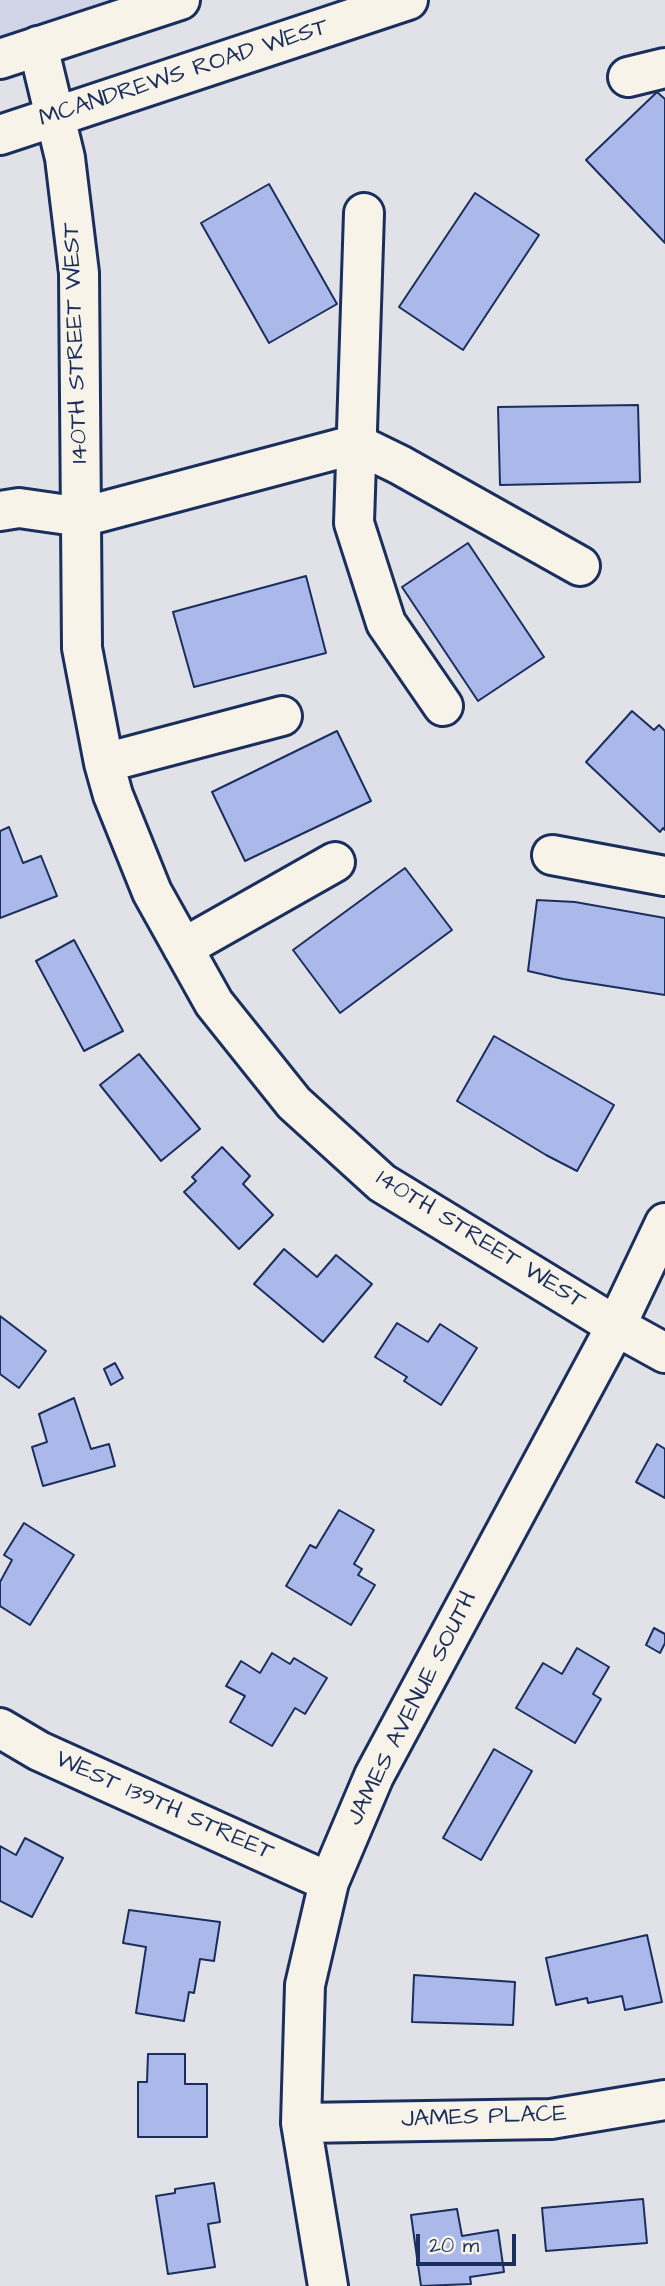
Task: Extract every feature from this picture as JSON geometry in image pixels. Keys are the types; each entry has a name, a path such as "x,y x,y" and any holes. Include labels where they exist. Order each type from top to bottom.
{"street":[{"path":"0,59 180,0"},
{"name":"MCANDREWS ROAD WEST","path":"0,135 408,0"},
{"name":"140TH STREET WEST","path":"38,46 65,158 79,273 82,648 104,763 113,794 152,892 214,1003 294,1102 382,1183 665,1353"},
{"path":"628,77 665,68"},
{"path":"364,214 354,523 386,623 443,706"},
{"path":"0,511 19,508 82,517 357,444 400,465 580,566"},
{"path":"104,763 282,716"},
{"path":"552,855 665,876"},
{"path":"183,948 335,862"},
{"path":"616,1326 665,1223"},
{"name":"JAMES AVENUE SOUTH","path":"328,2286 301,2123 305,1985 329,1882 374,1776 616,1326"},
{"name":"WEST 139TH STREET","path":"0,1728 39,1751 329,1882"},
{"name":"JAMES PLACE","path":"301,2123 551,2119 665,2099"}],"shaded area":[{"path":"0,0 180,0 0,59"}],"building":[{"path":"657,92 665,99 665,243 586,160"},
{"path":"269,184 337,304 269,343 201,223"},
{"path":"475,193 539,235 463,350 399,307"},
{"path":"638,405 640,482 500,485 498,407"},
{"path":"468,543 544,657 478,701 402,587"},
{"path":"306,576 326,653 194,687 173,612"},
{"path":"632,711 654,730 659,725 665,731 665,830 663,828 660,832 586,762"},
{"path":"337,731 371,801 245,861 212,792"},
{"path":"9,827 23,863 41,856 57,896 0,918 0,831"},
{"path":"405,868 452,930 340,1013 293,950"},
{"path":"537,900 575,902 665,918 665,995 528,971"},
{"path":"74,940 123,1031 84,1051 36,961"},
{"path":"494,1036 614,1105 577,1171 457,1101"},
{"path":"139,1054 200,1129 161,1161 100,1085"},
{"path":"222,1147 250,1176 243,1184 273,1215 239,1249 184,1192 196,1181 192,1177"},
{"path":"284,1249 317,1277 336,1255 372,1284 323,1342 254,1284"},
{"path":"0,1316 46,1351 19,1388 0,1374"},
{"path":"397,1323 428,1342 440,1324 477,1348 441,1405 404,1381 407,1377 375,1357"},
{"path":"115,1363 123,1378 111,1385 104,1369"},
{"path":"74,1398 91,1449 109,1444 115,1466 43,1486 32,1447 47,1442 39,1414"},
{"path":"657,1444 665,1449 665,1498 636,1482"},
{"path":"339,1510 374,1530 354,1564 362,1569 358,1575 375,1585 351,1625 286,1586 310,1545 316,1548"},
{"path":"24,1523 74,1555 30,1625 0,1606 0,1582 12,1560 4,1555"},
{"path":"654,1628 665,1634 665,1643 660,1653 646,1645"},
{"path":"577,1648 609,1667 593,1694 601,1699 575,1743 516,1708 543,1663 562,1674"},
{"path":"272,1653 290,1664 294,1658 327,1678 305,1714 295,1708 272,1746 230,1722 245,1696 226,1686 241,1661 260,1673"},
{"path":"494,1749 532,1771 481,1860 443,1838"},
{"path":"25,1838 63,1858 32,1917 0,1901 0,1846 16,1855"},
{"path":"129,1910 220,1922 214,1961 200,1959 194,1993 189,1992 184,2021 136,2013 146,1947 123,1943"},
{"path":"647,1935 662,2002 625,2010 622,1996 588,2003 587,1998 556,2005 546,1958"},
{"path":"414,1975 515,1982 513,2025 412,2022"},
{"path":"148,2054 185,2054 185,2084 207,2084 207,2137 138,2137 138,2082 147,2082"},
{"path":"214,2183 220,2222 208,2224 215,2267 168,2274 156,2196 175,2193 175,2189"},
{"path":"643,2199 647,2243 546,2251 542,2208"},
{"path":"457,2209 462,2236 498,2230 504,2272 470,2277 471,2284 421,2286 411,2215"}]}
